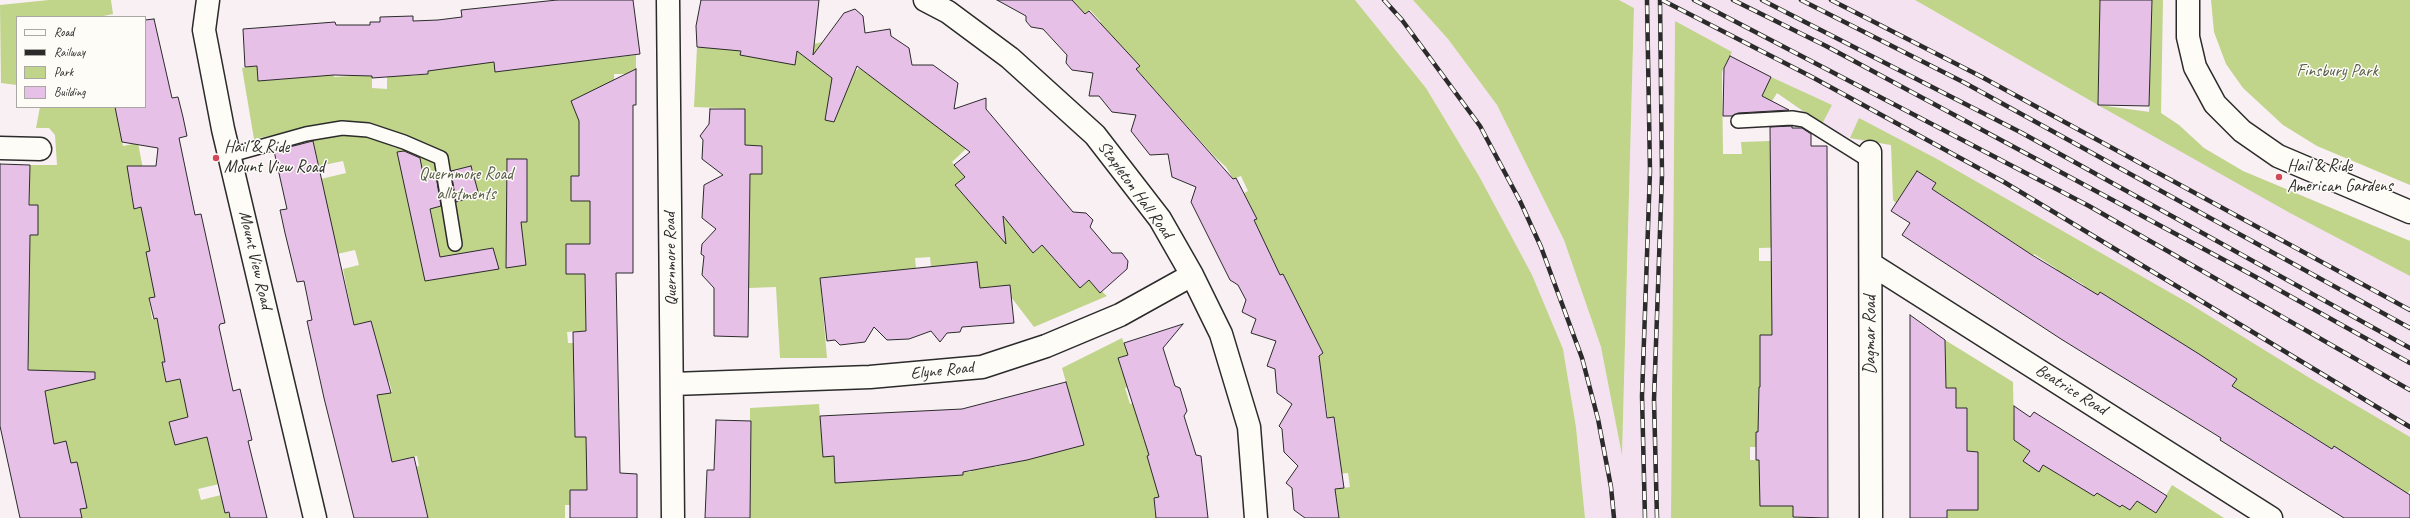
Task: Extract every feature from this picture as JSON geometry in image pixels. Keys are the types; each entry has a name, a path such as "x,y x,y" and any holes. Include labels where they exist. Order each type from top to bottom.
{"street":[{"name":"Mount View Road","path":"208,0 204,30 223,129 231,155 315,518"},
{"name":"Quernmore Road","path":"668,0 673,384 673,518"},
{"name":"Stapleton Hall Road","path":"925,0 948,12 1010,58 1095,135 1160,218 1192,275 1221,334 1249,427 1256,518"},
{"path":"2188,0 2188,37 2195,67 2215,104 2242,131 2278,156 2410,212"},
{"path":"0,148 40,149"},
{"name":"Dagmar Road","path":"1870,157 1871,518"},
{"name":"Beatrice Road","path":"1871,264 2271,518"},
{"name":"Elyne Road","path":"673,384 870,378 982,367 1046,346 1120,315 1192,275"}],"lane":[{"path":"1738,121 1792,118 1804,120 1870,157"},
{"path":"231,155 306,134 342,128 368,130 404,142 441,158 455,244"}],"shaded area":[{"path":"1355,0 1413,0 1448,39 1497,105 1564,240 1601,347 1622,453 1634,8 1619,0 1915,0 2098,105 2161,113 2179,125 2204,148 2243,171 2410,241 2410,445 1891,145 1852,139 1813,119 1777,93 1772,101 1724,76 1675,21 1671,518 1585,518 1576,427 1563,349 1479,176 1426,88"}],"green space":[{"path":"49,0 111,0 113,14 104,16 16,16 16,85 1,83 0,5"},
{"path":"1072,0 1355,0 1426,88 1479,176 1532,275 1563,349 1576,427 1585,518 1339,518 1335,489 1350,487 1348,473 1337,474 1339,447 1334,417 1328,418 1321,372 1315,357 1323,353 1310,327 1303,330 1296,300 1283,274 1280,275 1251,222 1257,219 1244,193 1248,191 1241,176 1233,179 1226,167 1214,156 1136,69 1139,66 1121,46 1095,27 1101,22 1090,10 1085,14"},
{"path":"1413,0 1619,0 1634,8 1622,455 1601,347 1564,240 1497,105 1448,39"},
{"path":"1915,0 2100,0 2098,105"},
{"path":"2152,0 2163,0 2161,113 2179,125 2204,148 2243,171 2410,241 2410,276 2290,213 2098,105 2149,112"},
{"name":"Finsbury Park","path":"2211,0 2410,0 2410,185 2317,146 2283,125 2243,88 2226,64 2214,32"},
{"path":"1675,21 1732,52 1722,72 1723,154 1742,154 1741,142 1770,141 1770,173 1777,173 1793,247 1759,248 1759,261 1778,261 1794,335 1760,335 1760,349 1793,388 1759,387 1758,416 1792,432 1756,432 1756,447 1750,447 1750,460 1793,460 1760,478 1760,506 1793,506 1793,517 1837,518 1671,518"},
{"path":"743,36 740,54 795,64 799,42 814,44 822,42 854,73 859,68 971,144 952,162 994,209 984,218 993,229 1019,207 1033,253 1052,237 1050,254 1060,266 1070,258 1080,288 1089,280 1107,296 1034,327 1011,297 980,288 977,262 949,265 934,293 930,257 915,258 916,268 887,298 884,271 855,275 839,303 836,276 820,278 827,358 780,358 776,287 748,288 750,174 762,173 762,146 745,145 745,109 694,107 697,47 711,48"},
{"name":"Quernmore Road allotments","path":"592,42 594,60 636,55 636,74 614,74 615,105 591,176 571,176 571,201 590,201 591,244 585,274 586,331 567,332 568,343 586,343 578,373 573,373 575,437 586,437 592,490 570,490 570,505 565,505 565,518 428,518 391,472 419,466 417,456 392,462 384,425 373,396 392,392 389,381 369,385 378,346 371,321 354,325 343,269 359,265 355,250 337,254 321,179 346,173 343,161 319,166 312,137 337,134 368,135 396,148 393,135 385,129 357,122 341,122 254,139 242,68 257,66 258,81 285,79 285,65 295,78 312,77 334,62 334,77 351,76 351,61 372,75 372,88 387,89 387,59 410,59 411,76 428,74 427,56 493,50 496,72 513,70"},
{"path":"1771,77 1832,105 1822,124 1777,93 1772,101 1761,96"},
{"path":"40,108 115,108 123,146 138,143 145,179 129,183 134,209 141,207 150,251 146,252 155,297 149,299 152,319 157,318 176,359 162,362 166,382 180,379 199,414 169,422 172,433 180,432 183,443 207,437 219,484 198,489 201,500 221,495 230,518 82,518 80,509 87,508 71,463 66,442 47,445 45,391 58,388 29,370 28,362 30,165 57,165 55,135 49,128 36,128"},
{"path":"1859,118 1937,159 2190,304 2308,377 2410,437 2410,490 2401,505 2359,462 2334,446 2324,463 2318,440 2294,424 2285,438 2281,416 2255,400 2225,398 2236,379 2100,292 2088,312 2072,303 2084,285 2072,278 2062,294 2047,285 2057,269 2034,254 2023,269 2019,246 1932,189 1936,183 1917,171 1896,203 1893,200 1891,145 1850,138"},
{"path":"1122,338 1128,355 1118,358 1122,372 1132,370 1137,384 1125,388 1130,404 1143,400 1148,418 1138,422 1144,441 1154,439 1159,452 1147,456 1152,472 1169,496 1154,498 1155,515 1171,518 750,518 750,408 819,404 823,456 834,456 884,480 916,478 914,451 963,472 971,472 970,449 990,444 995,467 1084,445 1062,368"},
{"path":"1945,340 2013,382 2014,439 2029,451 2023,461 2039,471 2047,461 2059,469 2057,474 2065,479 2069,475 2089,488 2086,491 2094,496 2097,493 2120,507 2122,505 2130,510 2137,501 2156,513 2172,485 2224,518 1947,518 1947,510 1978,510 1978,495 1968,495 1978,465 1978,452 1967,451 1956,408 1946,388"}],"building":[{"path":"557,0 633,0 640,54 495,72 494,62 428,71 428,74 372,78 372,76 334,75 258,81 257,66 245,67 243,29 335,22 336,25 370,25 370,22 380,22 380,17 413,16 413,21 438,20 462,17 461,10"},
{"path":"701,0 819,0 813,55 844,13 855,9 863,16 865,33 890,29 891,36 909,48 912,65 933,65 958,83 954,109 986,98 986,109 1073,212 1086,213 1093,220 1090,227 1112,253 1122,253 1128,261 1127,269 1100,293 1089,280 1080,288 1042,245 1033,253 1003,216 1006,244 955,185 965,177 954,165 970,152 857,66 834,122 825,120 832,78 797,51 795,65 740,55 741,51 697,47 696,26"},
{"path":"997,0 1072,0 1085,14 1089,11 1140,66 1136,69 1233,179 1236,178 1257,219 1254,220 1280,275 1283,274 1323,353 1319,356 1327,418 1334,417 1344,488 1335,489 1339,518 1305,518 1294,510 1292,488 1286,483 1298,466 1284,452 1282,429 1279,426 1292,404 1277,393 1275,369 1267,366 1276,341 1251,333 1256,319 1242,312 1246,300 1238,285 1230,280 1191,202 1196,187 1172,177 1168,154 1150,155 1131,131 1136,115 1112,112 1099,96 1089,96 1093,73 1072,70 1066,63 1067,55 1043,29 1031,27 1026,21 1026,16"},
{"path":"2100,0 2152,0 2149,106 2098,105"},
{"path":"154,19 172,98 178,97 183,117 187,136 179,138 195,215 201,214 225,323 220,324 219,327 233,391 240,389 252,440 248,441 267,518 230,518 229,512 225,513 207,437 175,445 169,422 188,417 180,379 166,382 162,362 165,362 157,318 154,319 149,298 155,297 146,252 150,251 141,207 134,209 127,166 156,166 158,148 122,142 115,108 146,108 146,20"},
{"path":"1730,56 1771,77 1762,96 1789,110 1738,113 1732,116 1723,116 1724,68"},
{"path":"636,69 636,105 633,105 633,273 616,273 620,473 637,474 637,518 570,518 570,490 587,490 586,437 575,437 573,332 586,331 585,274 566,274 566,244 590,244 590,201 571,201 571,176 579,176 579,121 571,101"},
{"path":"710,109 745,109 745,145 762,146 762,174 750,174 748,337 714,336 714,288 702,275 704,256 701,254 702,244 716,229 702,218 704,185 723,175 702,159 703,140 700,136 709,124"},
{"path":"1792,126 1792,128 1802,128 1811,134 1811,146 1827,146 1828,518 1793,517 1793,506 1760,506 1759,460 1756,460 1756,432 1758,432 1760,387 1760,335 1772,335 1770,127"},
{"path":"313,141 354,325 371,321 391,393 377,395 392,462 414,457 428,518 354,518 324,398 307,321 312,320 304,281 297,282 280,210 287,209 274,151"},
{"path":"404,151 420,158 424,179 436,176 441,206 430,209 440,257 493,248 499,269 425,281 397,152"},
{"path":"507,159 527,159 527,222 521,222 526,265 506,268"},
{"path":"0,164 30,165 29,205 38,205 38,235 30,235 28,370 95,372 95,379 45,391 54,444 66,441 71,463 77,462 87,508 80,509 82,518 20,518 0,426"},
{"path":"471,166 479,195 456,202 451,171"},
{"path":"1917,171 1936,183 1932,189 2032,255 2098,295 2100,292 2199,354 2237,379 2232,386 2332,449 2334,446 2410,495 2410,518 2344,518 2220,440 2221,438 2061,339 1902,235 1910,223 1891,211"},
{"path":"977,262 980,288 1010,285 1014,323 962,327 960,332 947,333 940,342 931,331 909,339 887,340 874,327 865,342 840,345 835,340 827,341 820,278"},
{"path":"1910,315 1945,340 1946,388 1956,388 1956,408 1967,408 1967,451 1978,452 1978,510 1947,510 1947,518 1910,518"},
{"path":"1183,324 1163,348 1175,386 1180,388 1187,411 1184,416 1196,455 1201,456 1208,518 1156,518 1154,498 1159,497 1147,456 1149,455 1118,358 1128,355 1124,343"},
{"path":"1066,382 1084,445 1027,460 963,472 963,475 835,483 834,456 823,457 820,416 962,409"},
{"path":"2014,406 2030,417 2034,412 2167,496 2156,513 2137,501 2130,510 2122,505 2120,507 2097,493 2094,496 2043,465 2039,472 2023,461 2030,451 2014,440"},
{"path":"716,420 751,421 750,518 705,518 707,470 714,470"}],"railway":[{"path":"1384,0 1402,20 1480,126 1520,201 1541,247 1582,358 1598,419 1611,487 1614,518"},
{"path":"1645,518 1642,396 1650,171 1647,0"},
{"path":"1657,518 1654,400 1662,175 1660,0"},
{"path":"1662,0 1812,77 2004,182 2410,427"},
{"path":"1694,0 2089,206 2410,390"},
{"path":"1733,0 1826,46 2254,276 2410,363"},
{"path":"1762,0 2022,133 2410,348"},
{"path":"1801,0 1965,83 2410,328"},
{"path":"1831,0 1980,76 2410,310"}],"place":[{"name":"Hail & Ride Mount View Road","path":"216,158"},
{"name":"Hail & Ride American Gardens","path":"2279,177"}]}
